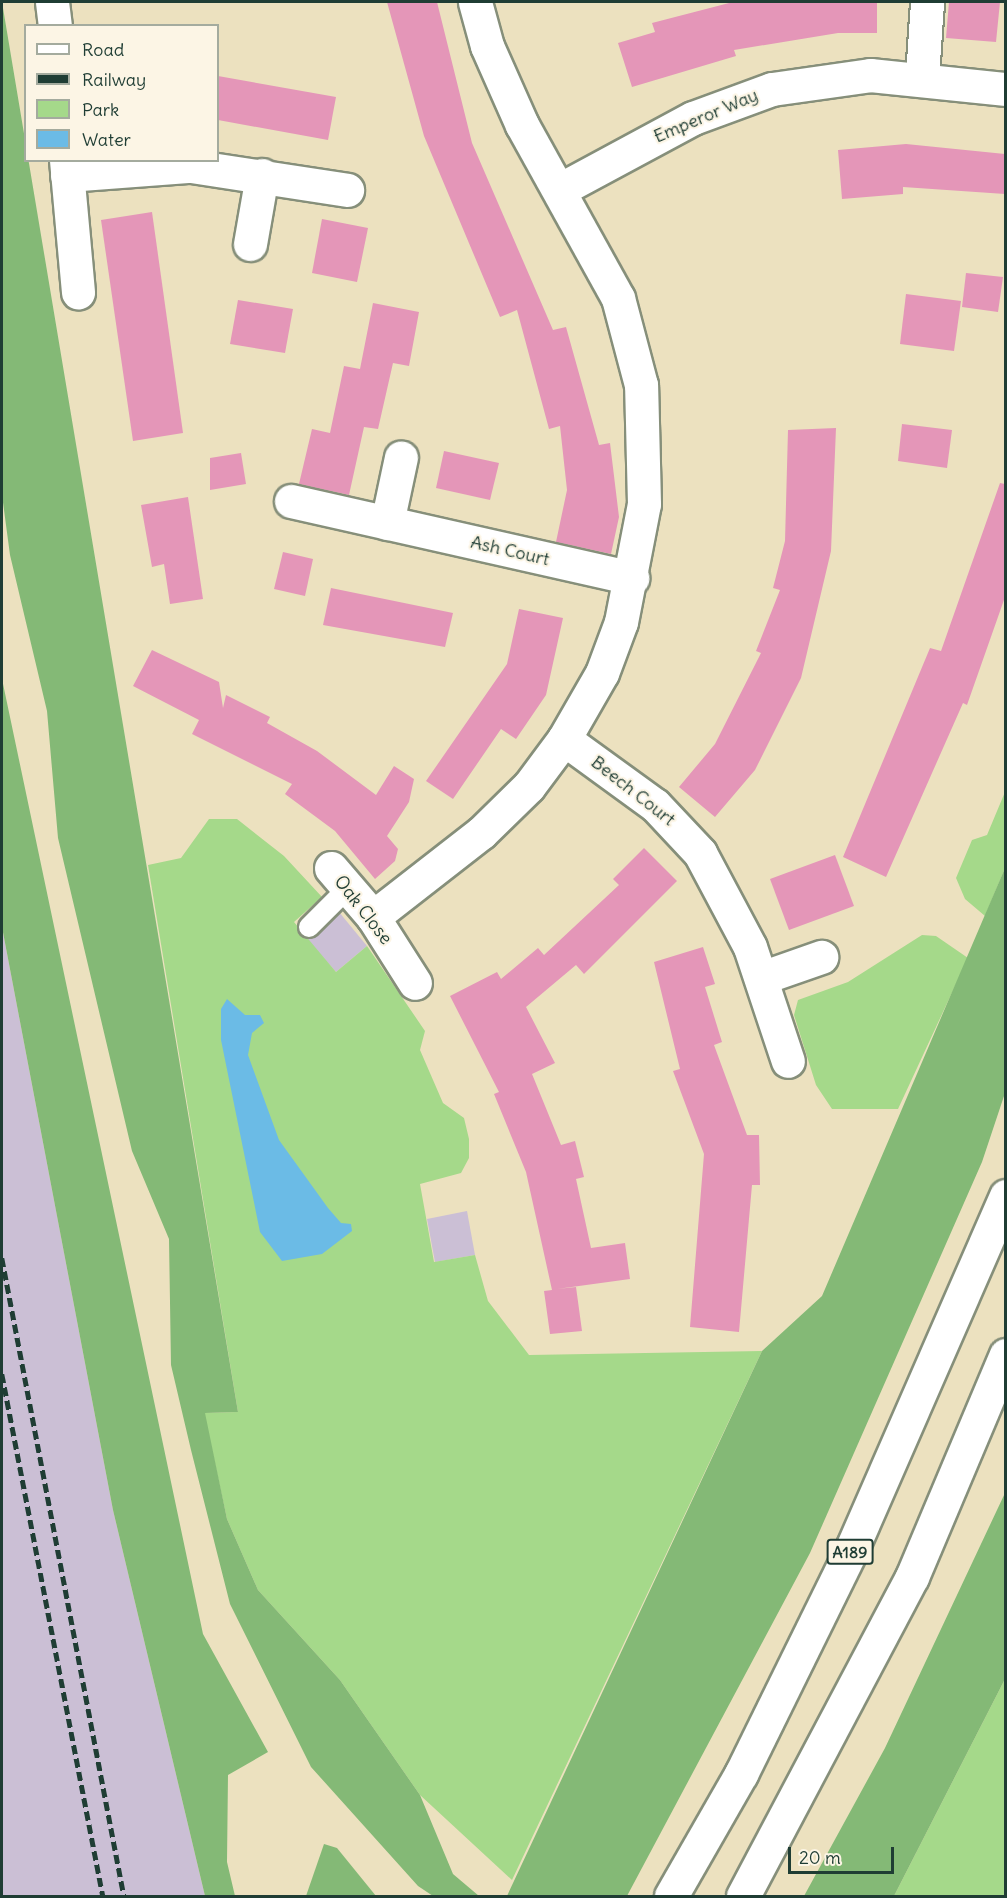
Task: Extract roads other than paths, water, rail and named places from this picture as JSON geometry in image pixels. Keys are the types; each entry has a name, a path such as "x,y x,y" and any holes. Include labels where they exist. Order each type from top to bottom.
{"street":[{"path":"52,2 55,24"},
{"path":"373,917 481,833 529,786 564,739 602,673 632,578 646,468 641,385 618,298 500,78 475,2"},
{"path":"922,76 927,2"},
{"name":"Emperor Way","path":"561,189 652,138 741,98 819,79 922,76 1005,89"},
{"path":"78,292 66,168 166,165 262,175 347,190"},
{"path":"250,244 262,175"},
{"path":"387,523 401,457"},
{"name":"Ash Court","path":"291,501 632,578"},
{"name":"Beech Court","path":"564,739 682,830 734,910 761,978 788,1061"},
{"name":"Oak Close","path":"339,879 373,917 415,983"},
{"path":"761,978 821,957"},
{"name":"A189","path":"671,1896 741,1774 853,1546 1005,1196"},
{"path":"743,1896 912,1577 1005,1355"}],"lane":[{"path":"309,927 339,879"}],"water":[{"path":"227,999 245,1015 260,1015 264,1023 252,1033 248,1055 279,1140 328,1208 341,1223 351,1224 352,1231 322,1254 282,1261 260,1232 221,1040 221,1009"}],"railway":[{"path":"2,1258 124,1896"},
{"path":"2,1374 103,1896"}]}
